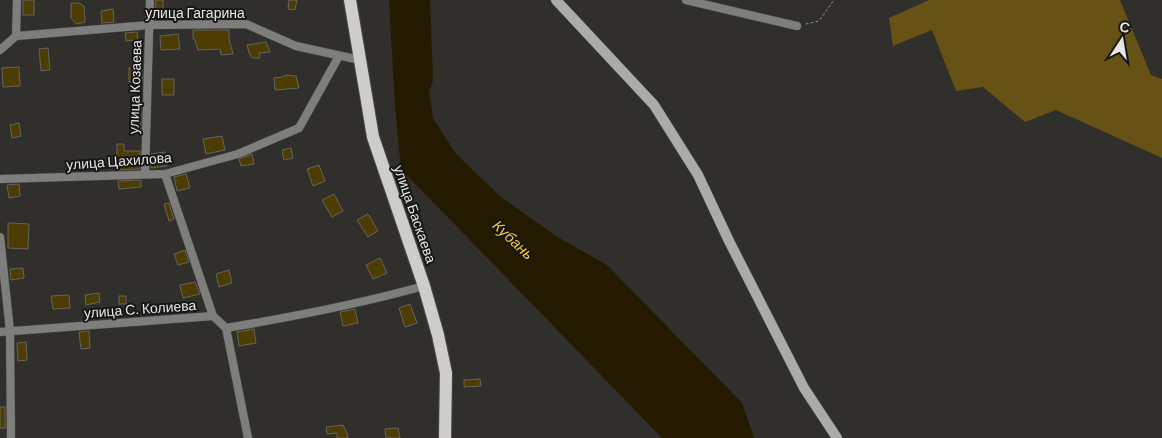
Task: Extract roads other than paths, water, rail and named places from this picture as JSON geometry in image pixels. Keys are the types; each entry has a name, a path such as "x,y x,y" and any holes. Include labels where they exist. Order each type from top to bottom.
{"main road":[{"name":"улица Баскаева","path":"350,0 373,137 424,286 438,335 446,372 445,438"}],"street":[{"path":"0,50 16,36 17,0"},
{"name":"улица Козаева","path":"145,174 150,0"},
{"path":"556,0 654,105 698,175 804,388 837,438"},
{"path":"686,0 797,26"},
{"name":"улица Гагарина","path":"16,36 150,25 246,24 296,46 360,60"},
{"name":"улица Цахилова","path":"0,180 165,174 238,154 299,128 339,56"},
{"path":"165,174 213,316"},
{"path":"0,238 10,331 11,438"},
{"path":"248,438 226,328 279,319 424,286"},
{"name":"улица С. Колиева","path":"0,332 213,316 226,328"}],"water":[{"name":"Кубань","path":"389,0 430,0 433,80 429,92 433,118 456,154 501,197 559,238 607,265 742,403 754,438 662,438 401,169 395,106"}]}
